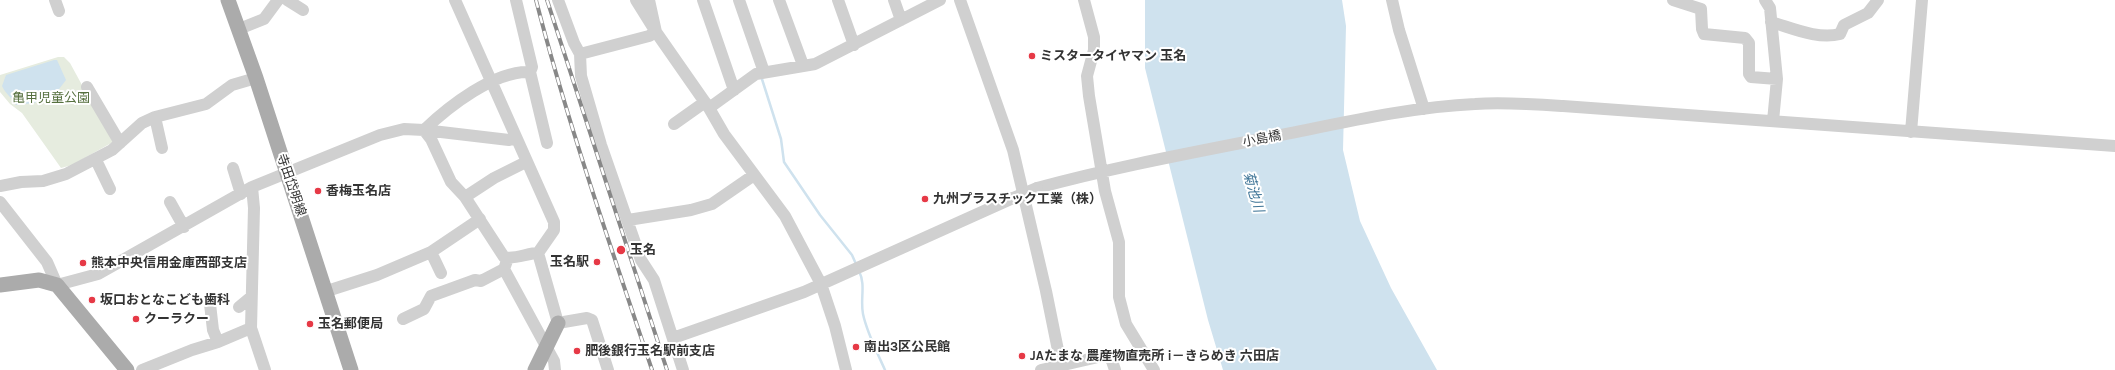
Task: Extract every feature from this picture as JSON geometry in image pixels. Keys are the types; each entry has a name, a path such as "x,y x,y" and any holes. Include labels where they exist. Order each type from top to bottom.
{"main road":[{"name":"寺田岱明線","path":"228,0 256,78 352,370"},
{"path":"0,285 39,280 57,285 127,370"},
{"path":"534,370 558,323"}],"street":[{"path":"239,29 264,19 278,0"},
{"path":"287,0 303,10"},
{"path":"455,0 554,222 554,230 538,253"},
{"path":"516,0 532,68 530,72 547,143"},
{"path":"558,0 574,44 580,54 581,76 593,120 641,260 654,280 683,370"},
{"path":"636,0 656,32 707,105 724,134 785,216 821,284 835,326 846,370"},
{"path":"649,0 656,32"},
{"path":"703,0 734,90"},
{"path":"739,0 761,73"},
{"path":"779,0 803,65"},
{"path":"838,0 854,45"},
{"path":"894,0 901,20"},
{"path":"674,124 761,73 815,64 940,0"},
{"path":"960,0 1013,150 1046,291 1061,368"},
{"path":"1084,0 1094,37 1094,50 1087,76 1106,170 1105,191 1119,242 1119,297 1126,324 1154,370"},
{"path":"1392,0 1420,110"},
{"path":"1673,0 1701,9 1702,29 1704,34 1745,38 1749,42 1749,74 1751,77 1777,79"},
{"path":"1765,0 1770,8 1777,79 1774,122"},
{"path":"1771,22 1807,33 1834,36 1840,34 1844,25 1868,13 1878,0"},
{"path":"1911,132 1922,0"},
{"path":"580,54 649,36 656,32"},
{"path":"424,130 466,95 491,82 530,72"},
{"path":"0,186 21,182 43,181 66,174 96,160 120,143 142,123 155,117 206,104 232,85 256,78"},
{"path":"87,87 120,143"},
{"name":"小島橋","path":"672,338 821,284 1036,188 1106,170 1420,110 1474,104 1515,103 2115,146"},
{"path":"155,117 162,148"},
{"path":"0,202 47,262 57,285 98,274 184,227 252,187 380,135 404,130 424,130 509,140 516,138"},
{"path":"424,130 431,139 451,182 465,197 504,257 545,346 554,361 555,370"},
{"path":"96,160 110,189"},
{"path":"465,197 494,178 526,162"},
{"path":"233,168 241,194"},
{"path":"628,220 692,210 712,204 754,176"},
{"path":"252,187 254,208 246,246 251,297 251,328 265,370"},
{"path":"170,202 184,227"},
{"path":"327,291 377,275 431,252 480,219"},
{"path":"431,252 441,273"},
{"path":"471,290 481,281 506,264 529,253 538,253"},
{"path":"538,253 558,323 587,318 592,320 608,370"},
{"path":"403,319 424,309 431,296 441,291 451,290 475,280 481,281"},
{"path":"239,307 251,297"},
{"path":"210,304 213,330 218,342"},
{"path":"142,370 251,328"},
{"path":"1041,370 1061,368 1107,355 1112,361 1115,370"}],"green space":[{"name":"亀甲児童公園","path":"58,57 64,57 70,63 113,142 72,165 61,168 22,113 10,104 0,92 0,75"}],"water":[{"name":"菊池川","path":"1145,0 1342,0 1346,26 1343,150 1360,221 1391,288 1437,370 1223,370 1208,320 1145,68"},
{"path":"57,60 66,80 56,93 34,103 16,105 2,86 6,75"}],"waterway":[{"path":"761,76 781,139 784,162 820,215 852,255 856,264"},
{"path":"859,271 863,287 863,314 872,342 885,370"}],"railway":[{"path":"536,0 548,47 576,140 652,370"},
{"path":"547,0 667,370"}],"place":[{"name":"ミスタータイヤマン 玉名","path":"1032,56"},
{"name":"香梅玉名店","path":"318,191"},
{"name":"九州プラスチック工業（株）","path":"925,199"},
{"name":"玉名","path":"621,250"},
{"name":"玉名駅","path":"597,262"},
{"name":"熊本中央信用金庫西部支店","path":"83,263"},
{"name":"坂口おとなこども歯科","path":"92,300"},
{"name":"クーラクー","path":"136,319"},
{"name":"玉名郵便局","path":"310,324"},
{"name":"南出3区公民館","path":"856,347"},
{"name":"肥後銀行玉名駅前支店","path":"577,351"},
{"name":"JAたまな 農産物直売所 i－きらめき 六田店","path":"1022,356"}]}
